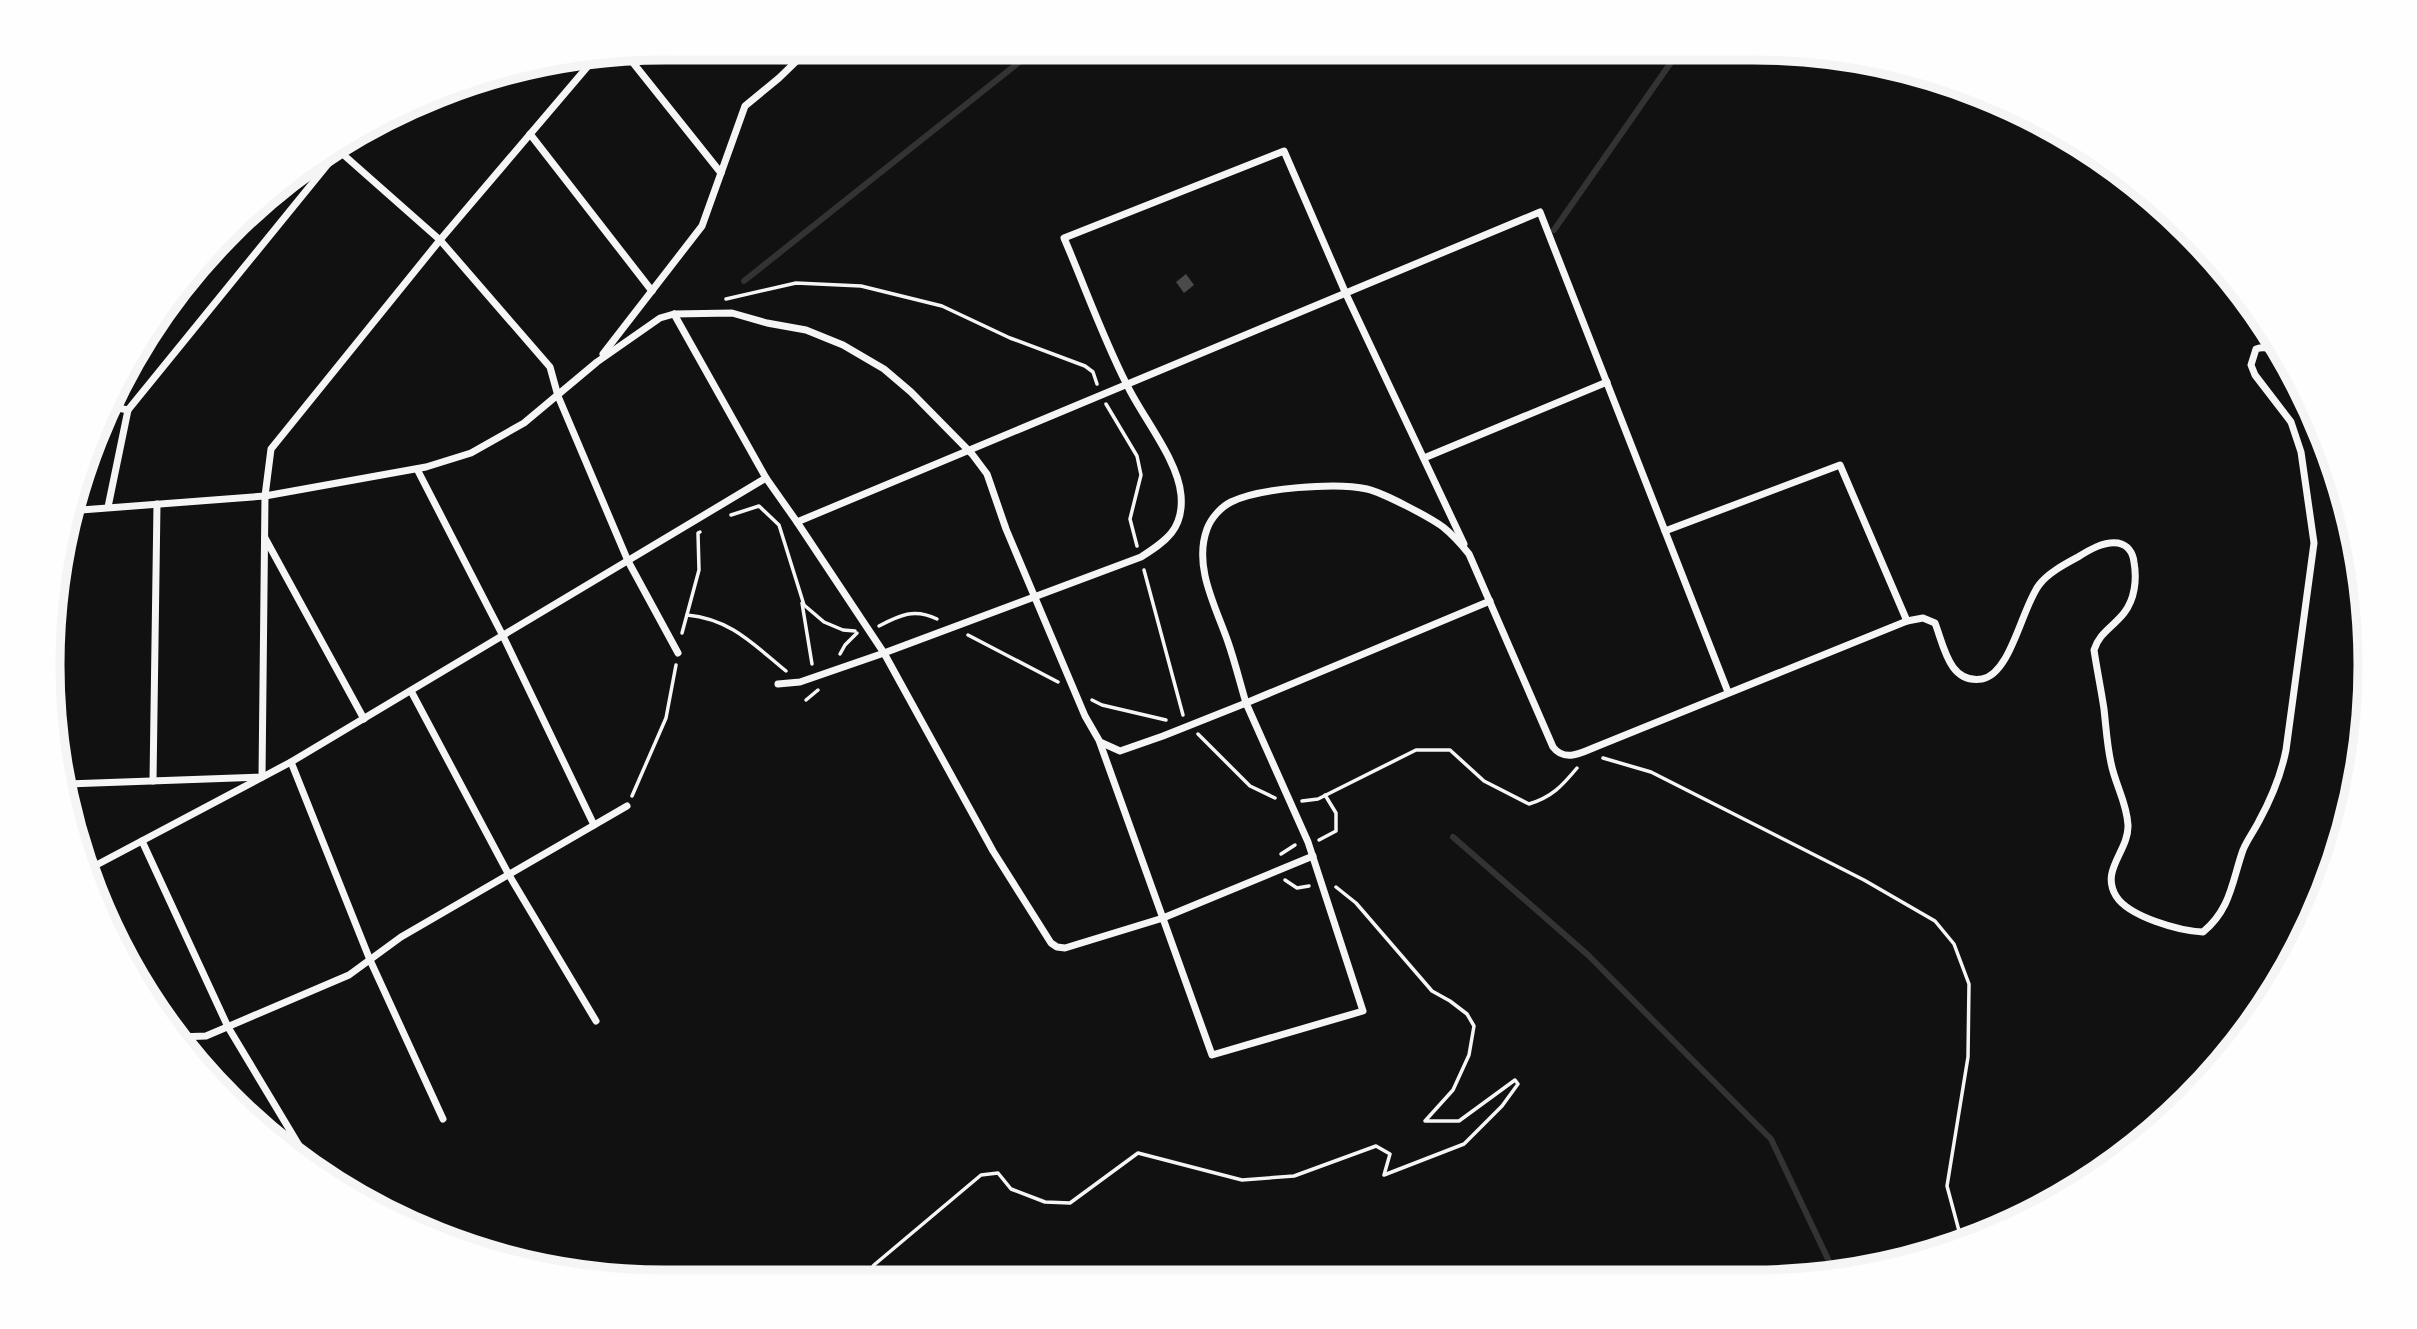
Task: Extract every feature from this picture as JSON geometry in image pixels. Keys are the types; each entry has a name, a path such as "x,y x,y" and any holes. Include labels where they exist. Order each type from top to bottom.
{"street":[{"path":"597,362 702,226 744,106 798,60"},
{"path":"631,61 721,173"},
{"path":"262,777 265,496 271,449 440,240 589,65"},
{"path":"530,134 652,291"},
{"path":"778,684 800,682 884,653 1140,557 1167,540 1178,522 1181,497 1176,471 1127,385 1064,238 1284,151 1346,294 1469,554 1558,754 1566,756 1582,752 1907,621 1923,618 1935,624 1954,670 1967,678 1980,679 1992,675 2003,662 2039,584 2057,569 2090,549 2117,543 2126,547 2133,555 2135,582 2131,601 2124,613 2097,640 2094,650 2111,765 2128,825 2127,836 2111,872 2110,884 2117,898 2128,907 2164,925 2190,932 2203,932 2214,923 2229,898 2244,848 2273,794 2282,770 2314,543 2301,452 2291,422 2251,365 2256,349 2267,347"},
{"path":"343,152 440,240 550,368 558,396 628,561 678,653"},
{"path":"108,507 128,410 329,160"},
{"path":"797,522 1540,212 1728,692"},
{"path":"80,510 265,496 417,469 471,453 524,423 597,362 646,326 674,314 732,313 806,330 843,345 884,369 919,400 968,449 987,474 1006,529 1074,691 1100,742 1212,1055 1363,1011 1308,842 1246,703 1203,565 1202,551 1207,529 1214,516 1229,503 1263,492 1333,485 1369,489 1442,526 1469,554"},
{"path":"674,314 766,478 884,653 993,851 1051,943 1065,948 1163,918 1313,856"},
{"path":"1424,458 1606,382"},
{"path":"117,408 128,410"},
{"path":"1665,531 1840,465 1907,621"},
{"path":"417,469 503,636 594,825"},
{"path":"95,866 292,762 766,478"},
{"path":"153,781 156,504"},
{"path":"264,536 364,719"},
{"path":"1100,742 1120,751 1246,703 1490,601"},
{"path":"411,691 509,875 596,1021"},
{"path":"292,762 370,960 443,1119"},
{"path":"71,784 262,777"},
{"path":"188,1037 206,1036 349,975 401,937 627,806"},
{"path":"142,841 228,1027 300,1147"}],"path":[{"path":"722,518 759,506 779,526 804,606 824,622 843,630 870,631 904,613 924,612 1102,705 1186,727 1198,734 1250,786 1284,803 1318,799 1416,750 1450,750 1485,780 1529,804 1546,799 1566,782 1580,765"},
{"path":"627,806 666,719 678,653 699,570 698,533 706,528"},
{"path":"687,615 703,616 746,635 800,682 806,700 812,662 801,595"},
{"path":"1591,761 1603,758 1651,772 1675,784 1864,880 1935,921 1954,944 1969,984 1968,1057 1947,1186 1959,1232"},
{"path":"870,1270 981,1175 999,1172 1011,1189 1045,1202 1070,1203 1138,1153 1242,1180 1294,1176 1376,1146 1390,1154 1384,1175 1464,1144 1502,1106 1518,1084 1515,1080 1460,1121 1425,1121 1453,1090 1469,1055 1474,1026 1466,1014 1450,1001 1432,992 1356,903 1331,883 1297,888 1280,876 1281,854 1294,845 1322,839 1336,831 1336,813 1325,795"}],"building":[{"path":"1186,274 1194,285 1184,293 1176,282"}],"waterway":[{"path":"744,281 1022,60"},
{"path":"1554,230 1673,60"},
{"path":"1453,837 1588,955 1771,1139 1830,1264"}]}
